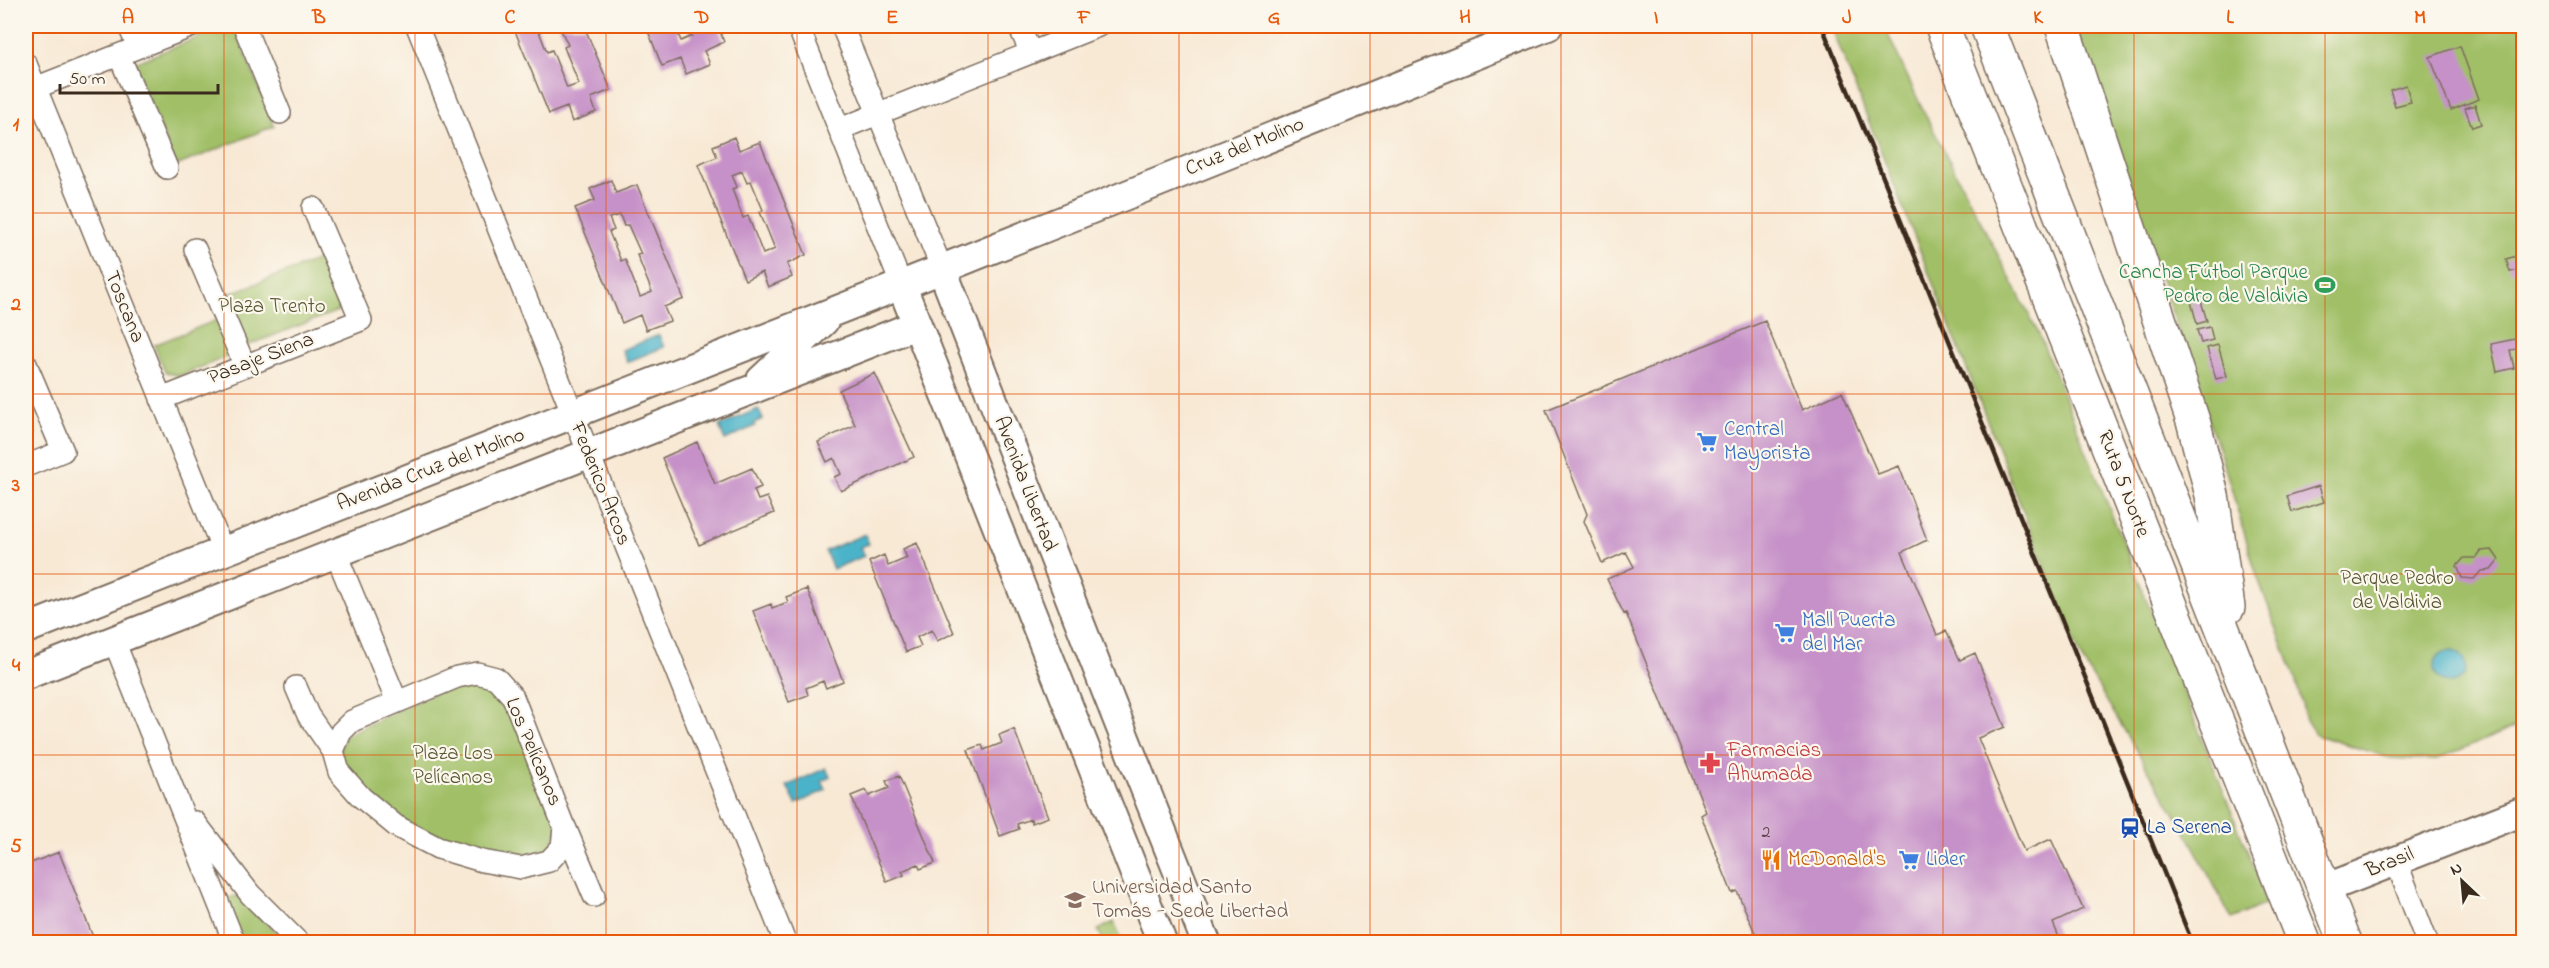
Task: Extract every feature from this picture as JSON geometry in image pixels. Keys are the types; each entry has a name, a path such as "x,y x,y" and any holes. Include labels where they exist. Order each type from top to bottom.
{"highway":[{"name":"Ruta 5 Norte","path":"1942,26 2304,942"},
{"name":"Ruta 5 Norte","path":"1987,26 2345,942"},
{"path":"2062,26 2194,424 2218,525 2234,654"}],"street":[{"path":"129,26 128,51 167,168"},
{"path":"35,88 192,26"},
{"path":"244,26 280,113"},
{"name":"Federico Arcos","path":"417,26 785,942"},
{"name":"Avenida Libertad","path":"798,26 1162,942"},
{"name":"Avenida Libertad","path":"842,26 942,269 1206,942"},
{"path":"1019,26 1031,52"},
{"path":"840,129 1098,26"},
{"name":"Cruz del Molino","path":"942,269 1548,26"},
{"name":"Toscana","path":"26,64 223,551"},
{"name":"Pasaje Siena","path":"161,399 361,320 313,208"},
{"path":"195,249 245,366"},
{"name":"Avenida Cruz del Molino","path":"26,630 942,269"},
{"name":"Avenida Cruz del Molino","path":"739,396 771,373 837,310"},
{"name":"Avenida Cruz del Molino","path":"26,675 916,325"},
{"path":"26,364 63,451 26,466"},
{"path":"336,554 397,702"},
{"path":"114,641 234,942"},
{"name":"Los Pelícanos","path":"333,751 341,732 352,721 457,677 477,673 496,678 513,698 594,896"},
{"name":"Los Pelícanos","path":"296,687 308,715 333,751 339,772 361,797 396,826 438,848 482,861 521,868 549,861 562,847 564,827"},
{"path":"177,797 250,894 298,942"},
{"name":"Brasil","path":"2324,889 2523,811"},
{"path":"2396,861 2427,942"}],"green space":[{"path":"227,26 234,26 274,126 176,166 134,63"},
{"path":"1831,26 1884,26 1921,106 2039,334 2260,882 2265,904 2232,919 2187,834 2082,660"},
{"name":"Parque Pedro de Valdivia","path":"2075,26 2523,26 2523,724 2435,760 2390,758 2316,735 2306,720 2295,678 2256,573 2226,471"},
{"name":"Plaza Trento","path":"321,259 340,310 246,346 226,295"},
{"path":"222,318 236,353 179,376 165,372 154,345"},
{"path":"26,407 36,433 26,446"},
{"name":"Plaza Los Pelícanos","path":"458,682 493,683 508,700 559,828 546,856 521,863 483,856 402,823 344,769 339,752 346,735"},
{"path":"238,895 287,942 239,942 226,899"},
{"path":"1114,922 1122,942 1104,942 1098,930"}],"water":[{"path":"659,335 664,347 627,362 622,350"},
{"path":"758,409 763,419 754,423 755,426 725,440 719,426"},
{"path":"865,534 869,544 860,547 864,556 833,569 825,551"},
{"path":"2450,651 2461,656 2466,667 2461,678 2450,683 2439,678 2434,667 2439,656"},
{"path":"826,768 830,777 822,781 826,790 796,804 787,786"}],"building":[{"path":"513,26 537,26 547,52 552,50 567,88 579,84 564,47 568,45 559,26 584,26 611,90 591,98 596,112 572,122 567,107 549,114"},
{"path":"646,26 675,26 681,41 692,36 688,26 718,26 724,42 704,51 710,64 686,74 680,59 662,66"},
{"path":"2460,46 2479,99 2451,110 2430,57"},
{"path":"2406,85 2411,102 2395,106 2390,90"},
{"path":"2475,105 2481,124 2472,127 2465,108"},
{"path":"734,137 739,150 760,142 806,255 787,264 792,277 768,287 762,272 745,280 698,165 717,157 713,146","holes":["742,171 747,183 751,181 763,210 760,212 775,249 763,254 748,216 743,218 732,189 737,187 732,175"]},
{"path":"611,180 616,193 637,185 684,299 664,307 670,321 646,330 640,315 622,323 575,208 595,200 590,189","holes":["620,215 624,226 628,225 641,254 637,255 652,292 640,297 625,259 621,261 609,232 614,230 609,218"]},
{"path":"2520,255 2523,269 2510,272 2506,259"},
{"path":"2198,291 2207,321 2197,324 2189,294"},
{"name":"Mall Puerta del Mar","path":"1765,321 1802,410 1842,392 1878,474 1899,466 1927,540 1902,552 1937,635 1946,631 1960,660 1975,653 2005,727 1978,738 2024,851 2051,839 2083,909 2053,923 2061,942 1759,942 1737,891 1732,893 1701,815 1706,812 1689,769 1626,613 1624,614 1607,579 1634,567 1626,552 1602,563 1584,521 1587,514 1546,410"},
{"path":"2210,327 2213,340 2201,343 2197,330"},
{"path":"2520,338 2522,348 2510,350 2514,368 2497,372 2491,344"},
{"path":"2218,345 2227,376 2216,379 2207,348"},
{"path":"875,373 914,457 841,491 834,477 841,474 834,458 827,462 818,442 855,425 839,390"},
{"path":"697,442 715,484 752,468 761,487 754,490 758,500 767,497 774,513 699,545 662,458"},
{"path":"2319,486 2324,502 2292,512 2287,496"},
{"path":"917,543 954,633 937,641 932,630 917,637 921,646 906,652 869,562 884,555 888,566 907,558 903,549"},
{"path":"2492,550 2499,560 2491,570 2481,571 2474,579 2462,578 2457,566 2464,558 2476,558 2481,551"},
{"path":"807,589 843,681 826,688 823,681 806,688 808,695 789,702 753,611 771,604 772,608 788,602 786,597"},
{"path":"1014,729 1048,817 1032,823 1031,819 1017,824 1019,829 1000,836 968,750 982,745 984,750 1002,743 999,735"},
{"path":"899,776 935,863 920,869 918,864 902,871 904,875 887,882 851,796 866,790 869,796 889,788 886,781"},
{"path":"59,852 95,942 36,942 26,916 26,865"}],"railway":[{"path":"1822,26 2192,942"}],"place":[{"name":"Cancha Fútbol Parque Pedro de Valdivia","path":"2325,285"},
{"name":"Central Mayorista","path":"1707,442"},
{"name":"Mall Puerta del Mar","path":"1785,633"},
{"name":"Farmacias Ahumada","path":"1710,763"},
{"name":"La Serena","path":"2130,828"},
{"name":"McDonald's","path":"1771,860"},
{"name":"Lider","path":"1909,860"},
{"name":"Universidad Santo Tomás - Sede Libertad","path":"1075,900"}]}
